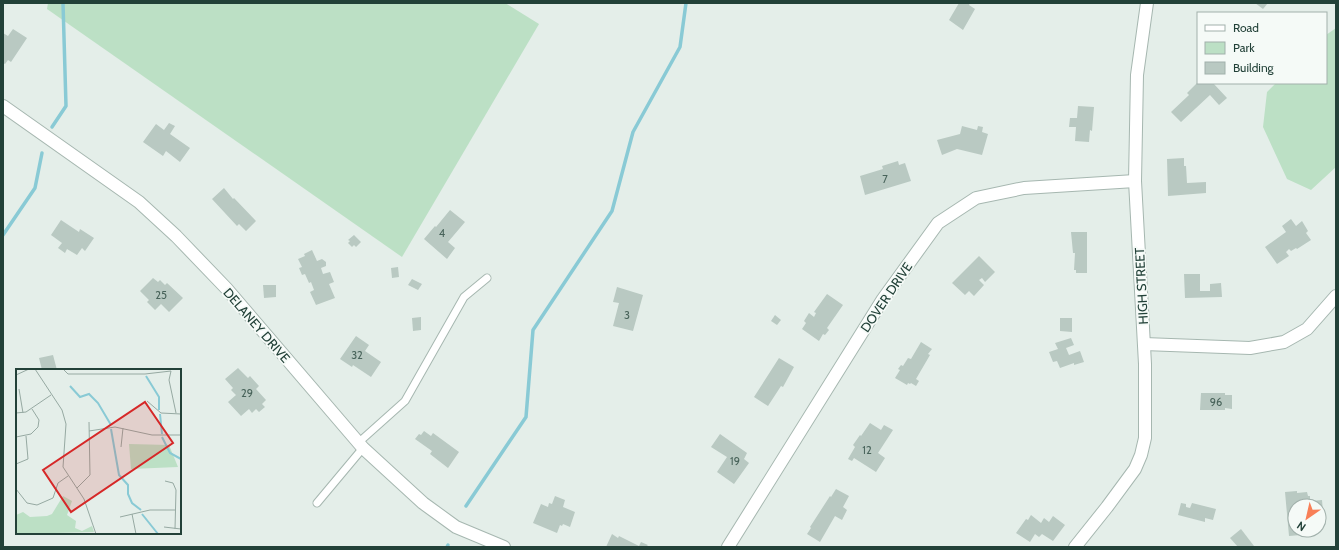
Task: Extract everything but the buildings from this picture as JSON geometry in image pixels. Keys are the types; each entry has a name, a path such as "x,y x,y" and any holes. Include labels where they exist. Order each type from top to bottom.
{"street":[{"name":"HIGH STREET","path":"1075,547 1135,469 1141,455 1145,438 1144,344 1135,181 1137,75 1147,3"},
{"name":"DELANEY DRIVE","path":"3,106 139,202 176,236 226,288 361,446 423,503 456,527 504,547"},
{"name":"DOVER DRIVE","path":"728,547 883,299 938,223 976,198 1024,188 1135,181"},
{"path":"1144,344 1250,348 1284,342 1307,329 1336,296"}],"lane":[{"path":"317,503 361,446 405,401 464,297 487,278"}],"green space":[{"path":"48,3 505,3 539,24 402,257 47,9"},
{"path":"1336,28 1336,167 1311,190 1287,179 1263,127 1267,92 1275,84 1327,84 1327,34"}],"waterway":[{"path":"52,127 66,106 63,3"},
{"path":"466,506 526,417 533,330 612,211 633,132 680,47 686,3"},
{"path":"3,235 35,188 42,153"}]}
